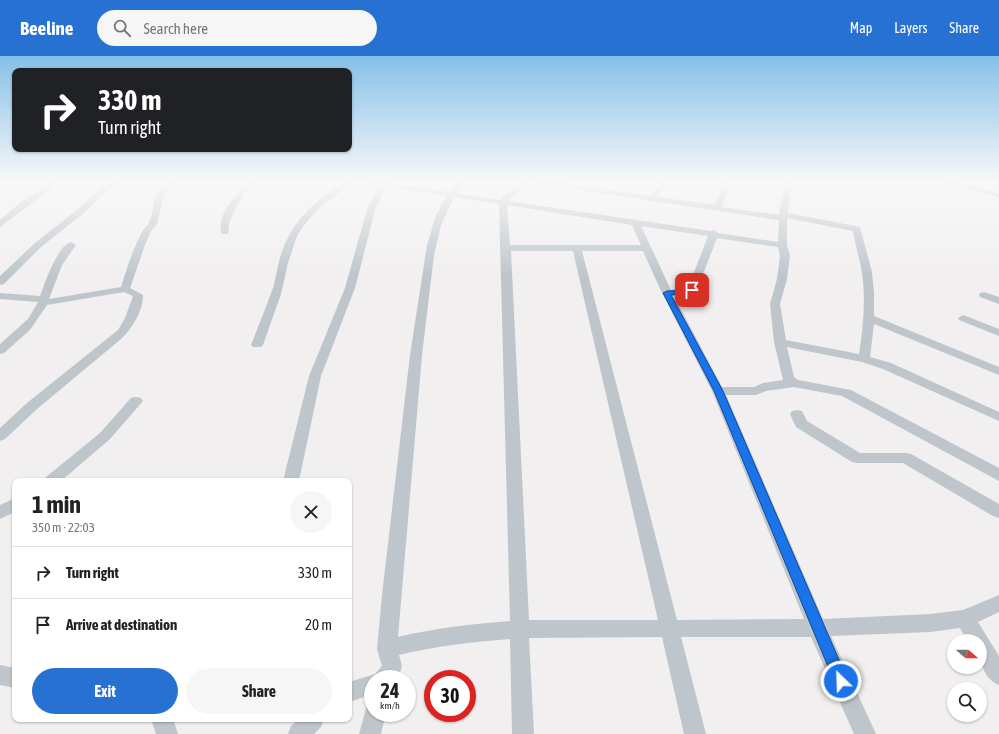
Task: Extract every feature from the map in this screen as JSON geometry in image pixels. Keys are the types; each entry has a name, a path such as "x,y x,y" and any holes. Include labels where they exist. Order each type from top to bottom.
{"street":[{"path":"0,224 14,213"},
{"path":"0,282 38,245 79,213"},
{"path":"125,289 135,259 148,229 152,225 156,213"},
{"path":"225,232 224,224 230,213"},
{"path":"257,345 279,286 282,263 289,243 300,224 310,213"},
{"path":"292,478 316,376 350,288 370,213"},
{"path":"391,670 392,666 387,649 415,371 431,241 442,213"},
{"path":"504,213 523,734"},
{"path":"576,213 782,245"},
{"path":"755,213 857,229 859,243 867,272 869,318 864,359"},
{"path":"785,213 782,245 785,256 782,279 776,304 780,342 788,378 794,383"},
{"path":"635,222 667,293 718,391 818,628 865,734"},
{"path":"667,293 689,292 692,290 714,234"},
{"path":"0,350 22,333 33,320 43,301 54,270 63,254 71,245"},
{"path":"506,248 647,248"},
{"path":"577,249 695,734"},
{"path":"0,296 43,301 125,289 138,295 127,328 122,334 111,341 32,406 0,436"},
{"path":"984,295 999,301"},
{"path":"869,318 999,371"},
{"path":"963,318 999,333"},
{"path":"780,342 864,359 887,366 999,417"},
{"path":"718,391 756,391 763,387 794,383 846,393 999,475"},
{"path":"55,478 105,436 136,400"},
{"path":"797,414 802,424 857,458 906,458 999,512"},
{"path":"0,513 12,506"},
{"path":"387,649 423,640 455,635 519,630 818,628 930,623 965,619 999,603"},
{"path":"965,619 974,634"},
{"path":"987,655 999,675"},
{"path":"0,675 12,677"},
{"path":"352,691 364,687"},
{"path":"163,722 167,734"},
{"path":"299,734 310,722"},
{"path":"370,734 373,722"}],"route":[{"path":"692,290 682,293 667,293 718,391 841,681"}]}
